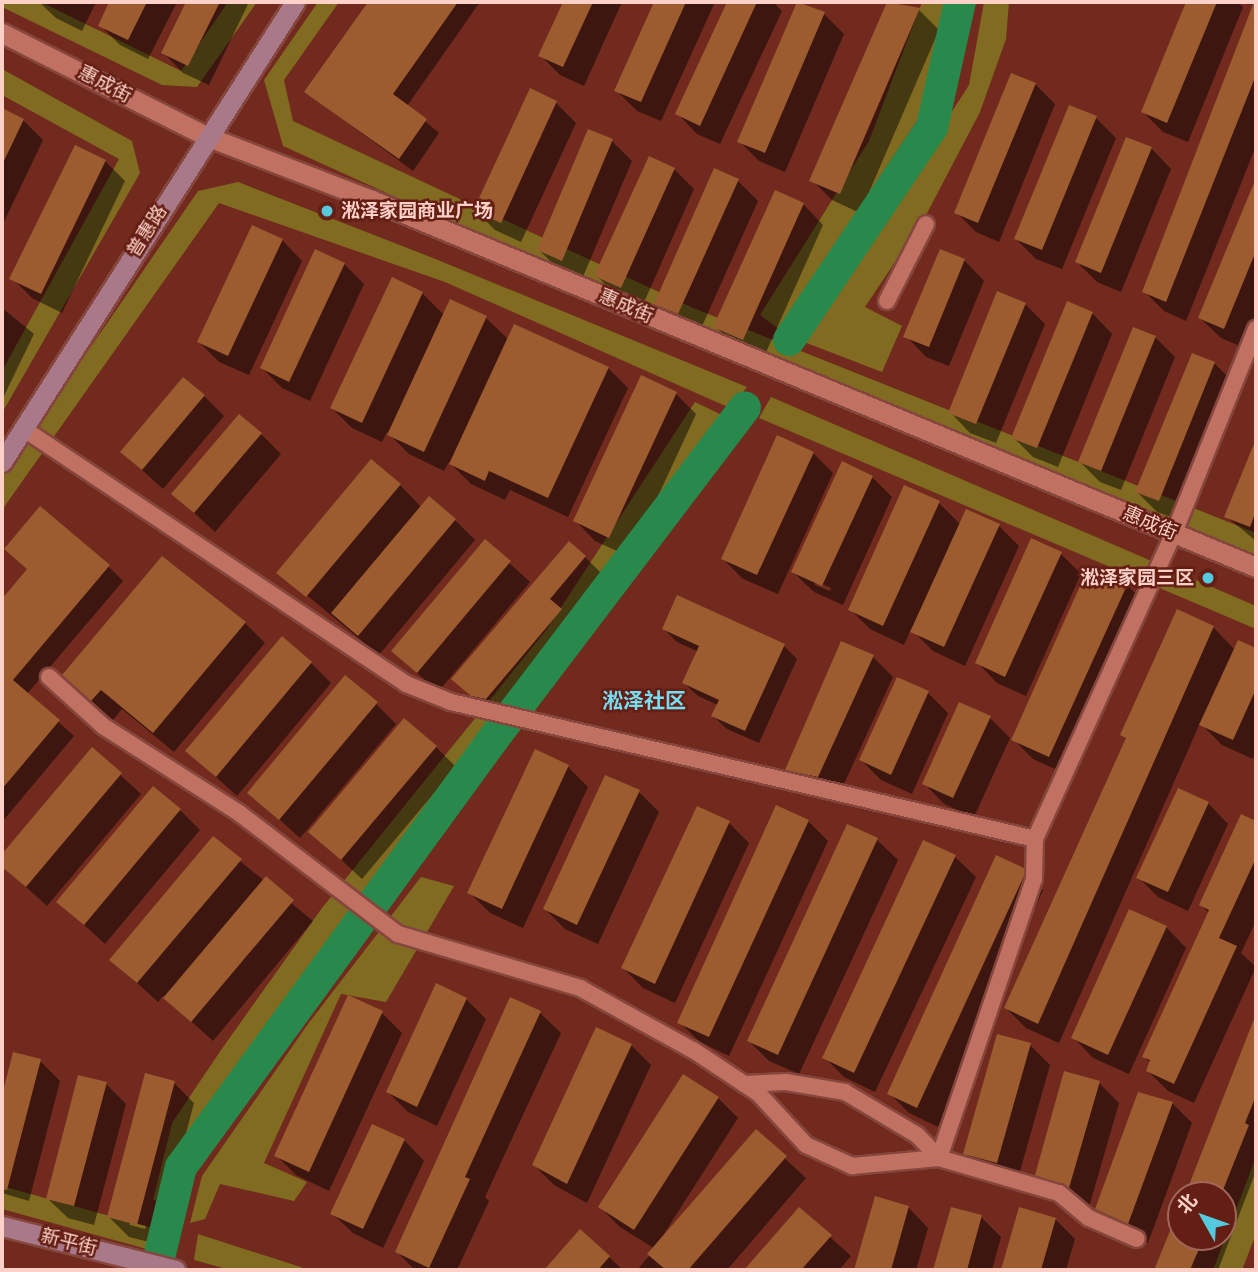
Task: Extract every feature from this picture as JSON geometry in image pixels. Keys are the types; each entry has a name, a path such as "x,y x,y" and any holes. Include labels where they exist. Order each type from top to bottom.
{"main road":[{"name":"普惠路","path":"2,462 206,136 295,2"},
{"name":"新平街","path":"2,1226 177,1270"}],"street":[{"name":"惠成街","path":"2,33 206,136 372,200 1256,568"},
{"path":"887,301 926,224"},
{"path":"939,1158 1034,879 1035,839 1174,533 1256,328"},
{"path":"24,429 406,684 441,698 1035,839"},
{"path":"49,677 103,726 239,813 398,934 580,988 692,1050 744,1084 806,1144 852,1167 939,1158 1059,1193 1089,1218 1137,1239"},
{"path":"744,1084 786,1082 845,1092 917,1135 939,1158"}],"shaded area":[{"path":"2,2 41,2 181,71 228,2 257,2 197,87 162,85 2,7"},
{"path":"318,2 339,2 284,80 293,121 691,307 1256,533 1256,555 653,314 283,146 264,80"},
{"path":"922,2 955,2 940,86 779,329 760,315 869,141"},
{"path":"984,2 1009,2 1006,39 980,112 925,217 865,307 902,326 882,372 804,342 969,85"},
{"path":"2,69 132,141 140,173 2,413 2,371 119,159 2,95"},
{"path":"238,182 433,258 747,387 730,408 445,282 219,203 2,510 2,476 198,191"},
{"path":"771,397 1256,606 1256,629 759,418"},
{"path":"695,402 726,417 191,1150 176,1202 153,1200 172,1123 221,1050 322,908 547,629"},
{"path":"421,877 454,886 386,1002 341,994 264,1163 307,1182 294,1201 220,1184 205,1219 190,1223 202,1176 308,1024"},
{"path":"1256,1157 1256,1234 1242,1270 1213,1270 1220,1251 1237,1251 1237,1207"},
{"path":"2,1186 167,1232 161,1253 2,1209"},
{"path":"198,1234 310,1270 230,1270 194,1260"}],"building":[{"path":"109,2 147,2 128,40 98,26"},
{"path":"186,2 220,2 188,66 161,53"},
{"path":"368,2 458,2 393,94 427,119 399,159 304,92"},
{"path":"563,2 593,2 563,67 538,56"},
{"path":"654,2 686,2 641,102 614,91"},
{"path":"727,2 757,2 700,126 675,114"},
{"path":"797,2 825,12 765,153 737,142"},
{"path":"887,2 920,8 840,194 809,181"},
{"path":"1186,2 1217,2 1167,123 1141,112"},
{"path":"1254,2 1256,75 1166,302 1142,292"},
{"path":"1011,73 1036,83 978,223 954,213"},
{"path":"530,88 557,101 501,223 473,211"},
{"path":"1069,105 1097,116 1042,250 1014,239"},
{"path":"2,108 24,119 2,165"},
{"path":"588,129 613,139 562,261 537,250"},
{"path":"1126,137 1152,147 1101,273 1075,262"},
{"path":"75,145 106,160 41,294 9,279"},
{"path":"649,156 675,168 621,288 594,276"},
{"path":"714,168 739,179 678,314 654,304"},
{"path":"1256,178 1256,251 1224,329 1198,318"},
{"path":"775,190 804,203 743,340 713,327"},
{"path":"252,225 283,239 228,356 197,342"},
{"path":"315,249 345,263 289,382 260,368"},
{"path":"940,249 965,259 929,347 903,337"},
{"path":"392,277 423,292 362,423 330,408"},
{"path":"997,291 1026,303 976,424 948,413"},
{"path":"450,299 487,316 424,452 387,435"},
{"path":"1067,301 1093,312 1037,448 1011,438"},
{"path":"514,324 609,367 548,498 489,471 485,481 449,464"},
{"path":"1133,327 1156,336 1101,471 1078,462"},
{"path":"1192,353 1215,362 1159,501 1135,492"},
{"path":"641,375 677,392 609,538 573,521"},
{"path":"183,377 205,395 142,470 120,452"},
{"path":"239,414 262,433 194,513 171,494"},
{"path":"777,435 814,452 757,575 721,559"},
{"path":"1256,439 1256,511 1250,527 1224,517"},
{"path":"371,459 401,484 306,597 276,573"},
{"path":"842,461 873,476 822,586 791,572"},
{"path":"904,485 940,501 883,626 848,610"},
{"path":"429,496 456,519 358,636 331,613"},
{"path":"40,506 110,565 13,680 60,720 2,789 2,599 27,569 4,549"},
{"path":"966,509 1000,524 944,647 910,632"},
{"path":"1031,538 1062,552 1005,677 975,663"},
{"path":"485,539 511,561 417,673 391,651"},
{"path":"569,541 586,556 550,599 562,609 486,699 471,696 451,679"},
{"path":"162,556 246,622 153,733 101,690 91,701 62,675"},
{"path":"1089,566 1128,583 1049,757 1011,740"},
{"path":"677,595 785,644 745,731 711,716 719,700 682,683 699,646 662,629"},
{"path":"1177,609 1214,626 1038,1024 1004,1008 1126,738 1120,735"},
{"path":"282,636 312,662 216,777 185,751"},
{"path":"1238,640 1256,648 1256,689 1233,740 1199,725"},
{"path":"841,641 874,655 818,777 785,770"},
{"path":"345,675 378,702 279,820 247,793"},
{"path":"897,677 929,691 891,775 859,760"},
{"path":"959,702 991,716 953,798 922,784"},
{"path":"404,718 437,746 341,860 308,832"},
{"path":"92,747 122,773 26,887 2,867 2,854"},
{"path":"535,749 569,765 502,909 467,893"},
{"path":"605,775 640,790 577,925 543,909"},
{"path":"153,786 181,809 84,925 56,902"},
{"path":"1178,788 1209,802 1168,892 1136,878"},
{"path":"776,805 809,820 709,1037 677,1023"},
{"path":"697,806 730,821 655,984 621,968"},
{"path":"1241,814 1256,821 1256,858 1219,938 1237,946 1174,1084 1146,1071 1150,1060 1142,1057 1209,910 1199,905"},
{"path":"847,824 878,838 778,1055 747,1041"},
{"path":"213,836 242,859 137,983 109,960"},
{"path":"923,840 956,855 854,1073 822,1058"},
{"path":"996,855 1024,868 1024,876 917,1108 887,1094"},
{"path":"266,876 294,900 191,1022 163,998"},
{"path":"1129,909 1167,926 1108,1055 1071,1038"},
{"path":"436,983 467,998 417,1107 386,1092"},
{"path":"348,995 383,1011 309,1172 274,1156"},
{"path":"510,997 541,1011 465,1177 470,1179 429,1268 395,1252"},
{"path":"1256,1014 1256,1096 1245,1123 1249,1125 1227,1181 1190,1181"},
{"path":"596,1027 632,1044 567,1184 532,1165"},
{"path":"997,1034 1031,1043 997,1163 963,1154"},
{"path":"13,1052 41,1059 7,1190 2,1189 2,1095"},
{"path":"1064,1071 1100,1081 1069,1188 1035,1175"},
{"path":"145,1073 175,1081 137,1225 107,1217"},
{"path":"683,1074 719,1097 634,1230 598,1207"},
{"path":"78,1075 107,1082 74,1206 46,1199"},
{"path":"1138,1092 1173,1102 1128,1224 1095,1209"},
{"path":"372,1124 405,1139 363,1229 330,1214"},
{"path":"756,1129 787,1156 688,1270 666,1270 647,1254"},
{"path":"875,1196 909,1206 891,1270 854,1270"},
{"path":"799,1207 832,1235 801,1270 744,1270"},
{"path":"951,1207 982,1215 967,1270 933,1270"},
{"path":"1019,1207 1056,1218 1041,1270 1001,1270"},
{"path":"580,1229 610,1256 598,1270 544,1270"},
{"path":"1167,1238 1167,1251 1198,1251 1190,1270 1154,1270"}],"waterway":[{"path":"789,340 932,127 960,2"},
{"path":"156,1270 181,1167 491,742 745,407"}],"place":[{"name":"淞泽家园商业广场","path":"327,211"},
{"name":"淞泽家园三区","path":"1208,578"}],"district":[{"name":"淞泽社区","path":"644,701"}]}
